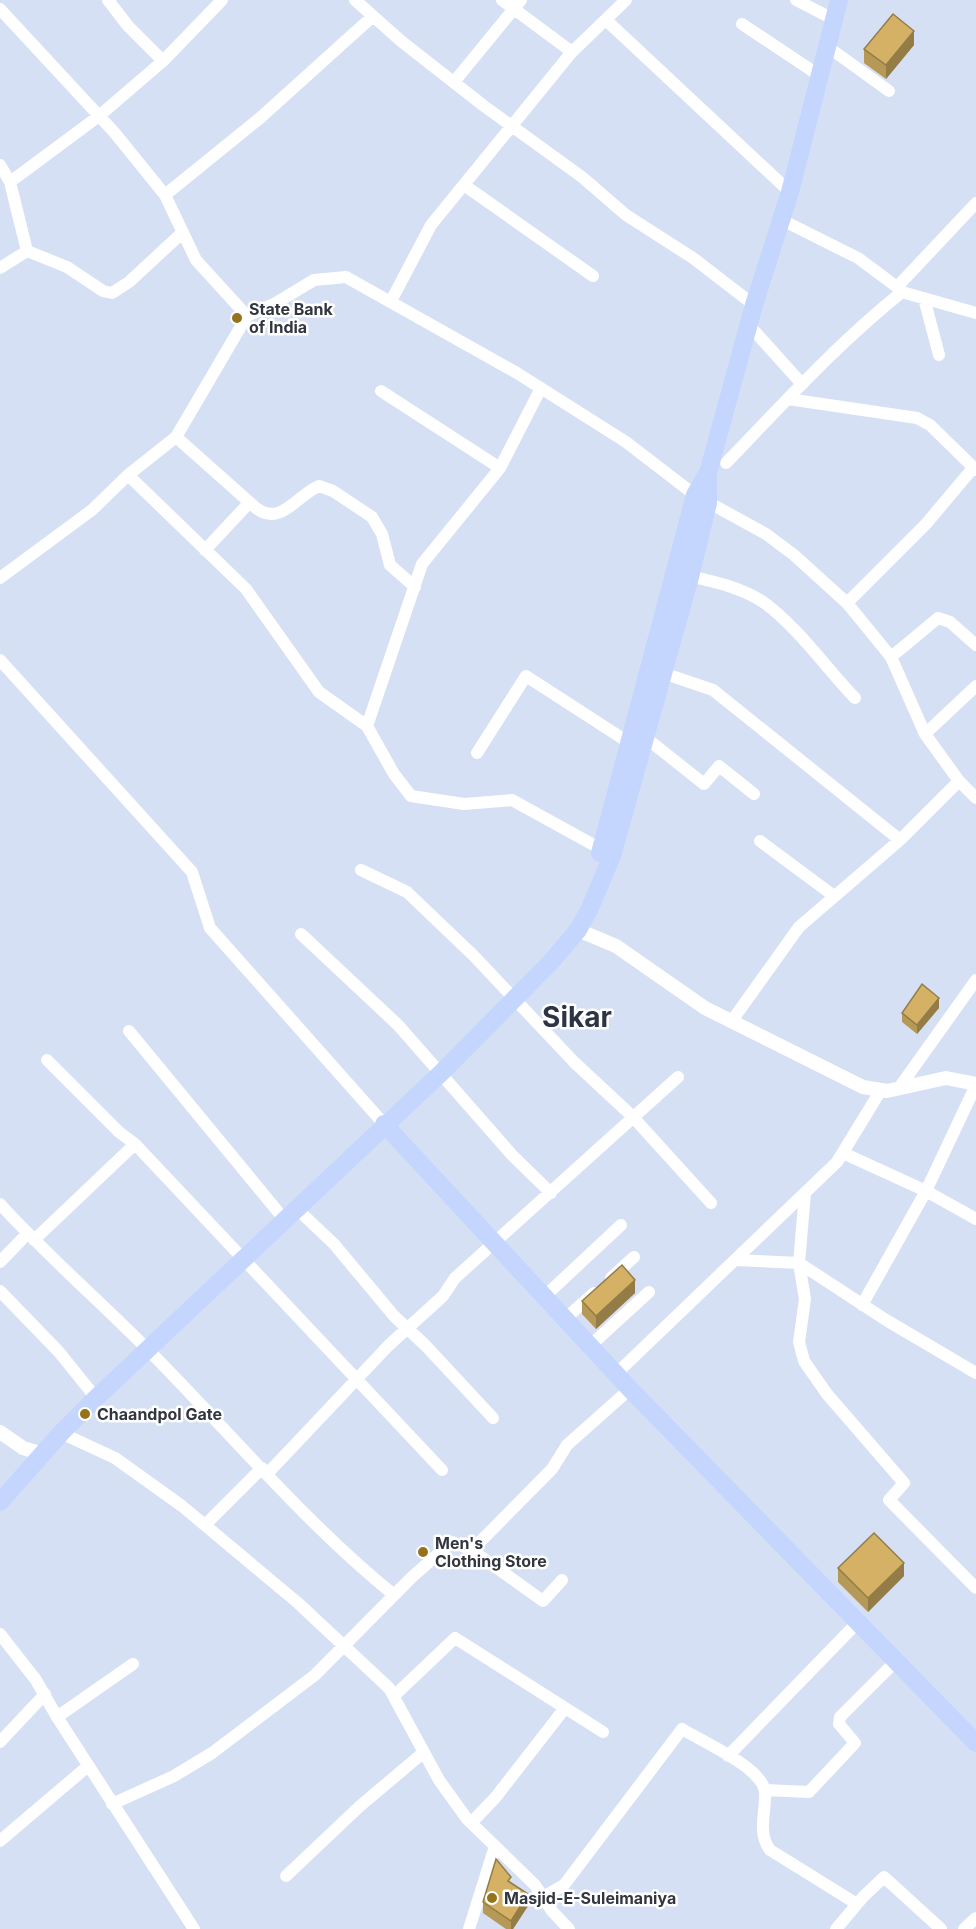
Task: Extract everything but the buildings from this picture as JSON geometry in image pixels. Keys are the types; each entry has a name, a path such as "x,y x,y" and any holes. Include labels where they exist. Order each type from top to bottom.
{"main road":[{"path":"596,891 601,849 682,575 748,324 790,192 839,0"},
{"path":"0,1502 61,1433 96,1398 384,1124 441,1073 550,963 578,930 612,856 635,735"},
{"path":"384,1124 630,1389 976,1743"}],"street":[{"path":"108,0 128,26 163,61"},
{"path":"10,182 99,116 163,61 222,0"},
{"path":"356,0 372,17 454,82 582,177 626,215 693,258 754,305"},
{"path":"502,0 517,5 572,52"},
{"path":"391,301 431,225 572,52 626,0"},
{"path":"796,0 835,20"},
{"path":"454,82 517,5"},
{"path":"0,9 99,116 165,195 196,260 247,316"},
{"path":"165,195 260,118 372,17"},
{"path":"606,20 790,192"},
{"path":"742,24 820,76"},
{"path":"828,47 889,91"},
{"path":"0,165 10,182 27,251"},
{"path":"464,185 593,276"},
{"path":"726,463 802,384 899,290 976,203"},
{"path":"782,220 858,258 899,290 976,313"},
{"path":"27,251 67,267 103,291 112,293 129,282 183,232"},
{"path":"0,268 27,251"},
{"path":"0,578 92,510 128,475 176,437 247,316 276,303 314,280 346,277 541,388 626,442 701,499 729,512 766,534 794,555 847,603 891,657 925,734 959,781 976,798"},
{"path":"924,298 939,355"},
{"path":"748,324 802,384"},
{"path":"368,726 422,564 500,468 541,388"},
{"path":"381,391 500,468"},
{"path":"788,399 917,418 930,425 975,469 926,524 847,603"},
{"path":"176,437 262,513 279,514 311,489 319,486 333,491 372,517 382,534 390,565 415,587"},
{"path":"128,475 246,589 319,692 368,726 394,774 411,796 464,804 512,800 601,849"},
{"path":"205,550 249,502"},
{"path":"682,575 719,583 766,604 818,656 855,698"},
{"path":"891,657 938,618 950,622 976,645"},
{"path":"0,660 192,872 210,928 384,1124"},
{"path":"655,670 713,690 900,840"},
{"path":"477,753 526,676 635,735 704,784 719,766 754,794"},
{"path":"925,734 976,686"},
{"path":"731,1022 799,927 900,840 959,781"},
{"path":"760,841 834,896"},
{"path":"361,870 407,892 574,1062 632,1116 711,1203"},
{"path":"578,930 616,946 705,1008 863,1087 881,1090 946,1078 976,1085 926,1191 862,1305"},
{"path":"301,934 375,1002 441,1073 512,1155 551,1194"},
{"path":"899,1088 976,980"},
{"path":"129,1031 290,1214 334,1244 394,1316 493,1418"},
{"path":"48,1060 119,1132 135,1144 441,1470"},
{"path":"210,1520 265,1471 356,1379 443,1296 455,1278 551,1194 632,1116 678,1077"},
{"path":"617,1373 837,1162 881,1090"},
{"path":"0,1262 135,1144"},
{"path":"843,1153 926,1191 976,1219"},
{"path":"805,1193 800,1263 805,1299 800,1342 804,1360 827,1394 904,1483 889,1500 976,1588"},
{"path":"0,1204 31,1237 148,1349 304,1515 394,1594"},
{"path":"545,1296 621,1225"},
{"path":"566,1318 634,1257"},
{"path":"736,1260 800,1263 862,1305 976,1373"},
{"path":"0,1291 59,1352 96,1398"},
{"path":"591,1345 648,1292"},
{"path":"472,1550 552,1469 567,1445 630,1389"},
{"path":"0,1432 23,1448 43,1454"},
{"path":"61,1433 115,1458 182,1506 344,1645 390,1688 439,1780 471,1823 535,1885 569,1929"},
{"path":"112,1804 174,1776 212,1753 315,1675 394,1594 452,1542 472,1550 543,1601 562,1580"},
{"path":"728,1756 858,1622"},
{"path":"0,1634 45,1694 112,1804 194,1929"},
{"path":"394,1696 455,1638 603,1731"},
{"path":"765,1790 804,1793 813,1788 855,1743 839,1724 840,1718 896,1661"},
{"path":"57,1717 133,1664"},
{"path":"0,1742 45,1694"},
{"path":"471,1823 495,1798 565,1708"},
{"path":"543,1898 564,1885 682,1729 748,1766 758,1776 765,1790 762,1830 764,1841 770,1850 856,1904"},
{"path":"286,1876 360,1806 424,1752"},
{"path":"0,1841 88,1766"},
{"path":"469,1929 495,1846"},
{"path":"836,1929 856,1904 884,1877 941,1929"},
{"path":"964,1929 976,1918"}],"place":[{"name":"State Bank of India","path":"237,318"},
{"name":"Chaandpol Gate","path":"85,1414"},
{"name":"Men's Clothing Store","path":"423,1552"},
{"name":"Masjid-E-Suleimaniya","path":"492,1898"}],"district":[{"name":"Sikar","path":"577,1017"}]}
